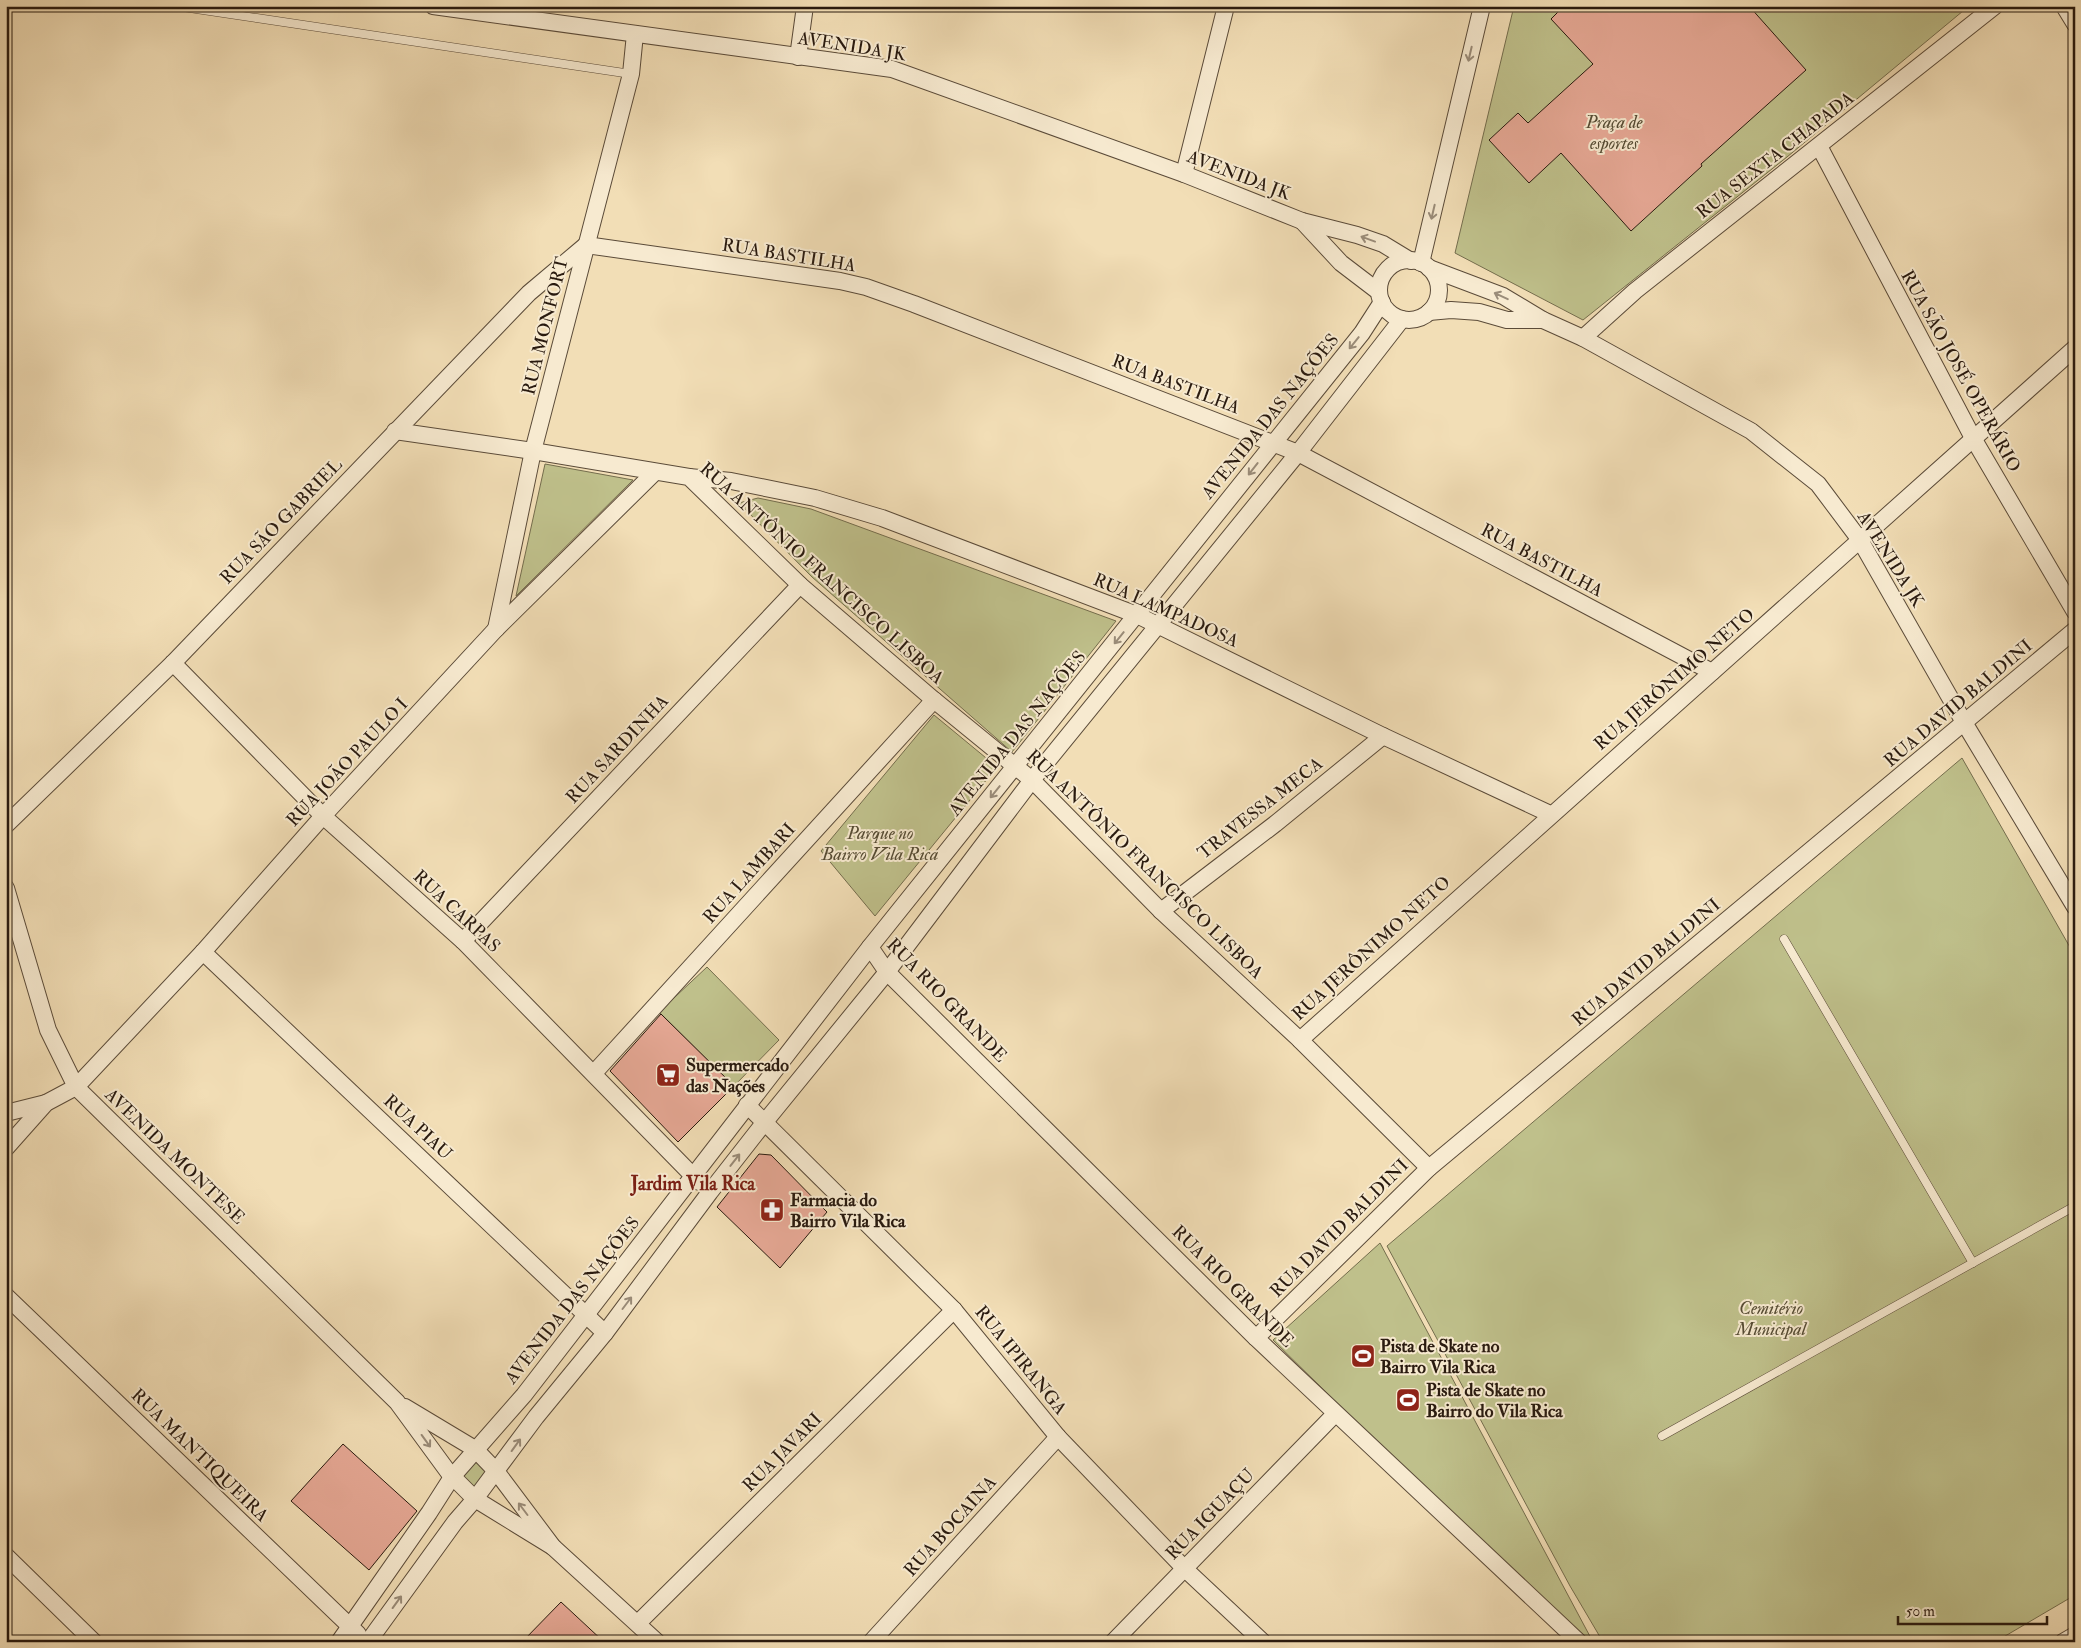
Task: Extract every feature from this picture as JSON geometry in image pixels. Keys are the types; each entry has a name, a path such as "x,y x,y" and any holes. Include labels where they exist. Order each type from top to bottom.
{"street":[{"name":"AVENIDA JK","path":"433,6 892,69 1184,174 1302,221 1383,244 1421,264 1503,296 1543,320 1583,338 1751,430 1818,484 1860,540 1965,724 2075,907"},
{"path":"798,57 805,6"},
{"path":"1184,174 1226,6"},
{"path":"1421,264 1482,6"},
{"name":"RUA SEXTA CHAPADA","path":"1583,338 1635,291 1995,6"},
{"path":"2064,6 2075,24"},
{"name":"RUA MONFORT","path":"496,630 533,451 631,74 635,34"},
{"name":"RUA SÃO JOSÉ OPERÁRIO","path":"1819,146 1973,438 2075,612"},
{"name":"AVENIDA JK","path":"1302,221 1341,263 1380,297"},
{"name":"RUA SÃO GABRIEL","path":"6,825 173,663 529,293 586,246"},
{"name":"RUA BASTILHA","path":"586,246 840,281 866,287 1298,454 1712,672"},
{"path":"1401,262 1421,264 1435,276 1438,295 1435,304 1421,318 1402,319 1386,310 1380,297 1380,282 1388,269 1401,262"},
{"name":"AVENIDA DAS NAÇÕES","path":"339,1642 429,1514 452,1476 524,1396 870,948 1362,334 1380,297"},
{"name":"AVENIDA JK","path":"1429,312 1451,310 1479,312 1507,320 1543,320"},
{"path":"367,1642 455,1522 496,1472 536,1417 606,1333 710,1192 887,972 1032,780 1156,625 1298,454 1402,319"},
{"name":"RUA JERÔNIMO NETO","path":"1300,1040 1550,814 2075,348"},
{"name":"RUA ANTÔNIO FRANCISCO LISBOA","path":"395,431 533,451 689,477 800,585 934,700 1032,780 1161,911 1300,1040 1428,1168"},
{"name":"RUA JOÃO PAULO I","path":"46,1103 76,1087 203,952 323,816 496,630 655,472"},
{"name":"RUA LAMPADOSA","path":"689,477 731,481 815,498 882,518 1137,615 1383,736 1550,814"},
{"name":"RUA SARDINHA","path":"463,942 800,585"},
{"name":"RUA DAVID BALDINI","path":"1256,1338 1428,1168 1965,724 2075,630"},
{"name":"RUA CARPAS","path":"173,663 323,816 463,942 710,1192"},
{"name":"RUA LAMBARI","path":"594,1073 934,700"},
{"name":"TRAVESSA MECA","path":"1161,911 1275,824 1383,736"},
{"name":"AVENIDA MONTESE","path":"6,888 48,1030 76,1087 397,1402 452,1476 475,1499 553,1547 657,1642"},
{"name":"RUA RIO GRANDE","path":"870,948 887,972 1256,1338 1579,1642"},
{"name":"RUA PIAU","path":"203,952 606,1333"},
{"path":"6,1113 46,1103"},
{"path":"6,1148 46,1103"},
{"name":"RUA IPIRANGA","path":"747,1105 954,1310 1058,1437 1185,1569 1263,1642"},
{"name":"RUA MANTIQUEIRA","path":"6,1296 367,1642"},
{"name":"RUA JAVARI","path":"638,1623 954,1310"},
{"name":"AVENIDA MONTESE","path":"397,1402 475,1450 496,1472 553,1547"},
{"name":"RUA IGUAÇU","path":"1113,1642 1335,1414"},
{"name":"RUA BOCAINA","path":"872,1642 1058,1437"},
{"path":"6,1556 94,1642"},
{"path":"2063,1642 2075,1635"}],"lane":[{"path":"176,6 631,74"},
{"path":"1784,939 1973,1263"},
{"path":"1662,1436 2075,1206"}],"green space":[{"name":"Praça de esportes","path":"1514,6 1969,6 1787,157 1583,320 1455,253"},
{"path":"545,464 633,480 516,596"},
{"path":"758,498 811,509 1116,621 1012,752 812,577 739,503"},
{"name":"Parque no Bairro Vila Rica","path":"934,715 997,767 875,916 821,851"},
{"name":"Cemitério Municipal","path":"1962,758 2075,956 2075,1595 1995,1642 1603,1642 1570,1586 1387,1246"},
{"path":"707,967 779,1040 734,1086 659,1012"},
{"path":"1380,1243 1593,1642 1580,1642 1273,1340"},
{"path":"471,1460 488,1466 482,1487 468,1487 461,1470"}],"building":[{"path":"1564,6 1749,6 1806,70 1701,164 1702,166 1631,231 1561,153 1529,183 1489,140 1518,113 1528,123 1593,64 1551,19"},
{"name":"Supermercado das Nações","path":"661,1014 734,1086 678,1142 610,1071"},
{"name":"Farmacia do Bairro Vila Rica","path":"759,1154 771,1155 827,1212 780,1268 717,1207"},
{"path":"343,1444 417,1511 369,1570 291,1501"},
{"path":"561,1602 604,1642 522,1642"}],"place":[{"name":"Supermercado das Nações","path":"668,1075"},
{"name":"Farmacia do Bairro Vila Rica","path":"772,1210"},
{"name":"Pista de Skate no Bairro Vila Rica","path":"1363,1356"},
{"name":"Pista de Skate no Bairro do Vila Rica","path":"1408,1400"}],"district":[{"name":"Jardim Vila Rica","path":"693,1183"}]}
